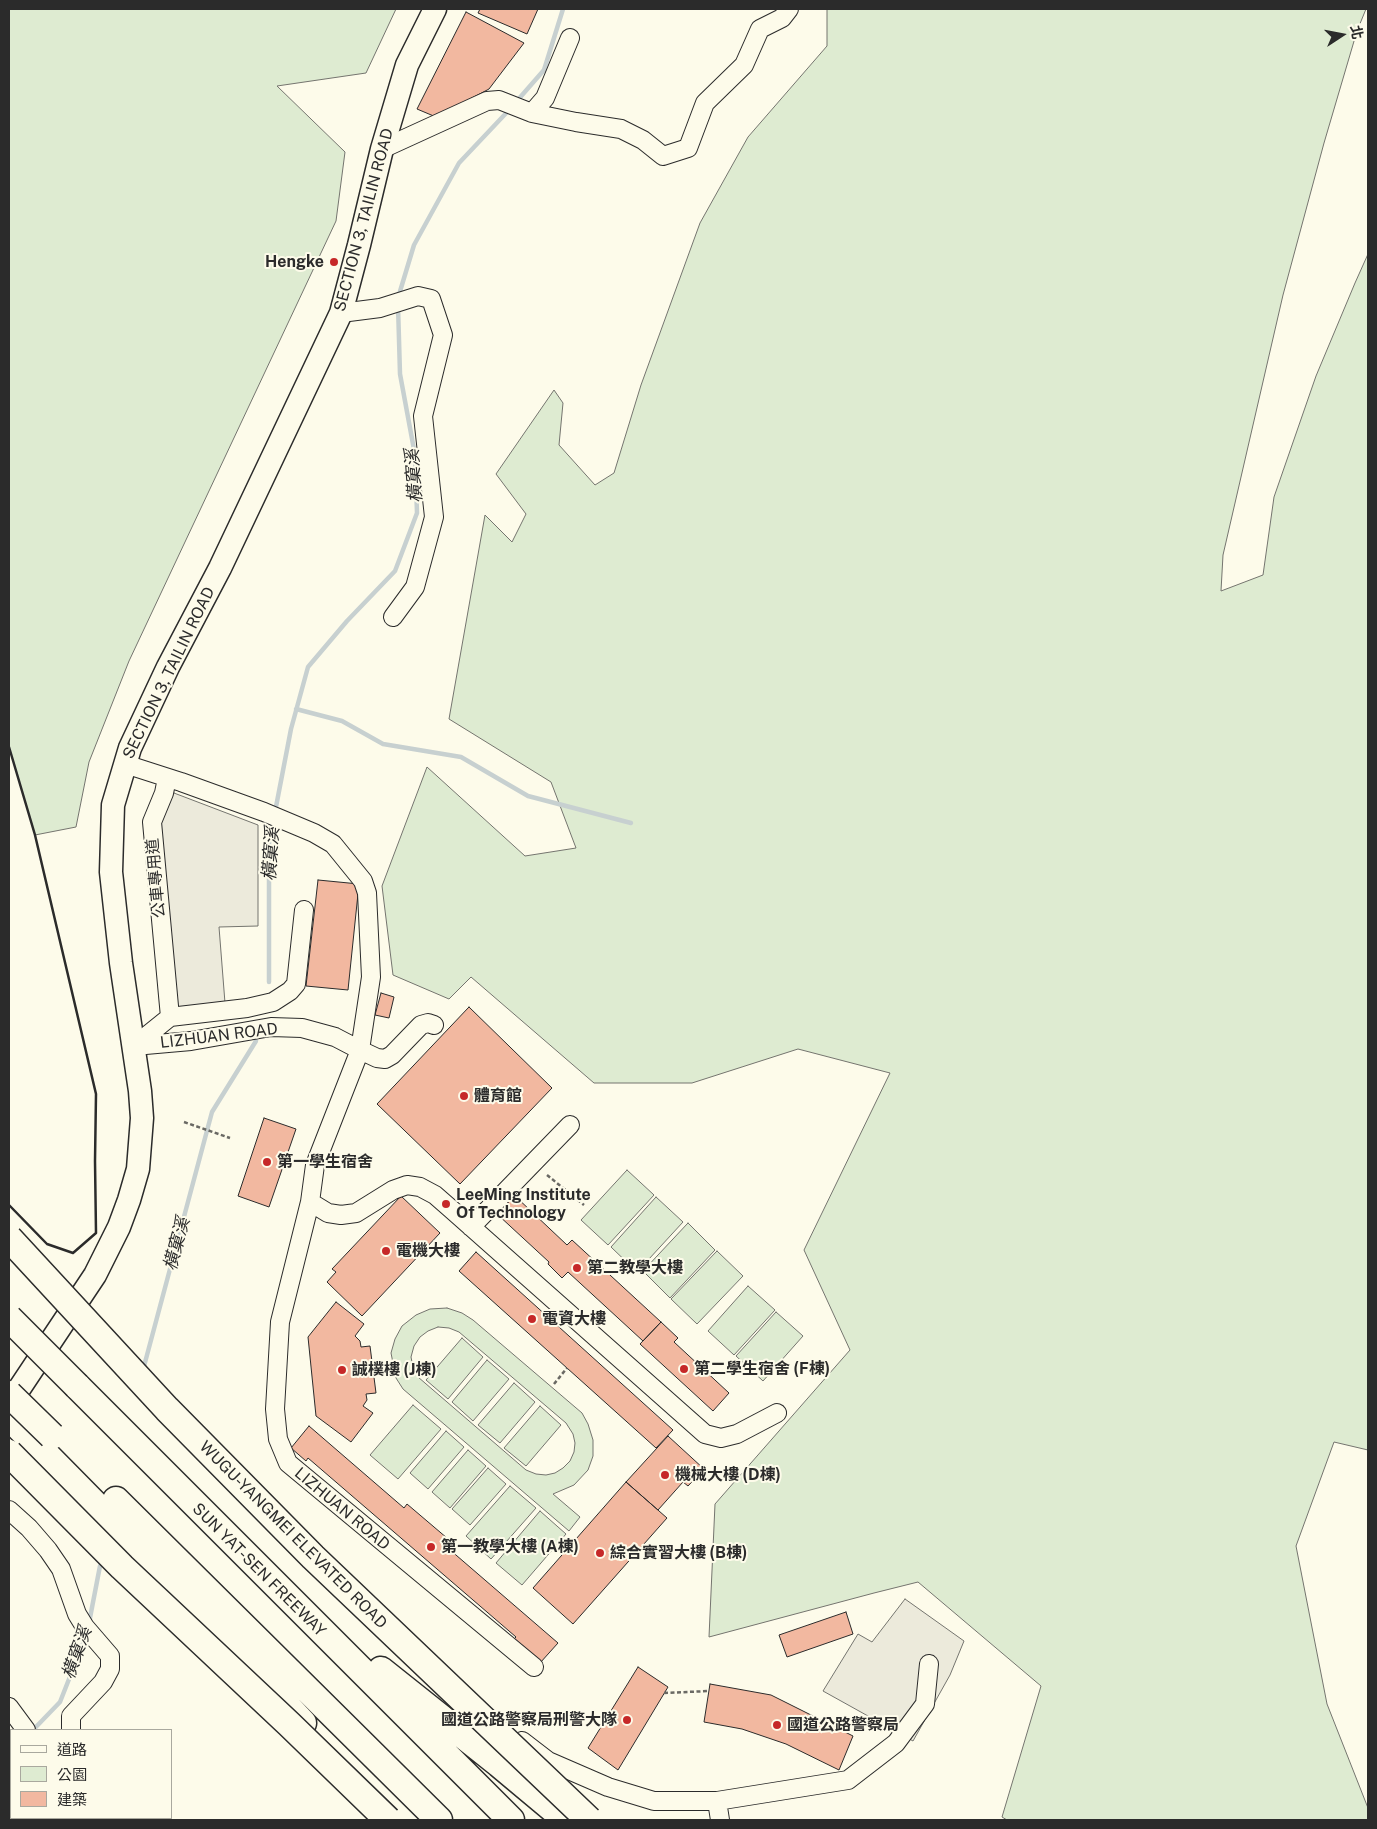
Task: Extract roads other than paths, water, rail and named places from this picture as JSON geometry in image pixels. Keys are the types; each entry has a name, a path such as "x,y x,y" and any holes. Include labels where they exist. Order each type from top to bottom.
{"highway":[{"name":"WUGU-YANGMEI ELEVATED ROAD","path":"9,1238 167,1409 313,1557 589,1820"},
{"name":"SUN YAT-SEN FREEWAY","path":"9,1318 511,1820"},
{"path":"9,1394 46,1442 298,1726 377,1820"},
{"path":"9,1417 46,1442 439,1820"},
{"path":"9,1453 122,1567 389,1820"},
{"path":"150,1560 284,1701 389,1820"},
{"path":"280,1591 499,1764 566,1820"}],"main road":[{"name":"SECTION 3, TAILIN ROAD","path":"9,1404 107,1253 126,1209 138,1169 142,1118 111,872 113,805 125,764 130,748 168,667 220,568 341,314 382,149 407,65 435,9"}],"street":[{"path":"382,149 487,101 499,100 528,111 621,129 643,140 663,156 688,148 705,103 744,65 760,29 782,18 789,9"},
{"path":"528,111 545,98 570,38"},
{"path":"341,314 380,308 418,296 430,299 443,335 423,416 434,517 415,587 393,617"},
{"path":"125,764 167,778"},
{"name":"LIZHUAN ROAD","path":"167,778 264,812 314,833 333,844 363,881 366,893 371,977 360,1050 315,1165 310,1202 280,1322 275,1409 278,1439 288,1463 534,1667"},
{"name":"公車專用道","path":"167,778 164,793 152,822 170,1017"},
{"path":"134,1046 170,1017 247,1008 273,1002 290,991 296,984 304,910"},
{"name":"LIZHUAN ROAD","path":"134,1046 191,1041 271,1027 302,1028 335,1037 377,1058 385,1059 392,1056 421,1025 428,1023 434,1025"},
{"path":"471,1227 570,1125"},
{"path":"310,1202 328,1212 341,1216 356,1213 407,1185 420,1187 435,1195 705,1434 721,1438 737,1434 778,1413"},
{"path":"9,1230 75,1305 169,1406 320,1560 469,1700 548,1761 608,1787 654,1801 717,1801 848,1780 896,1743 925,1704 929,1664"},
{"path":"9,1510 42,1542 61,1569 76,1614 110,1656 110,1670 104,1682 72,1716 71,1729"},
{"path":"9,1708 25,1729"},
{"path":"717,1801 720,1820"}],"waterway":[{"name":"橫窠溪","path":"516,102 544,70 563,9"},
{"name":"橫窠溪","path":"398,298 414,245 459,163 510,109"},
{"name":"橫窠溪","path":"275,812 291,729 308,667 347,621 395,571 417,513 415,455 400,374 398,305"},
{"path":"296,709 342,721 383,744 461,757 528,796 631,823"},
{"name":"橫窠溪","path":"269,982 269,843 273,820"},
{"name":"橫窠溪","path":"143,1370 212,1112 256,1041"},
{"name":"橫窠溪","path":"89,1623 100,1566"},
{"name":"橫窠溪","path":"34,1729 60,1702 86,1636"}],"place":[{"name":"Hengke","path":"334,262"},
{"name":"體育館","path":"464,1096"},
{"name":"第一學生宿舍","path":"267,1162"},
{"name":"LeeMing Institute Of Technology","path":"446,1204"},
{"name":"電機大樓","path":"386,1251"},
{"name":"第二教學大樓","path":"577,1268"},
{"name":"電資大樓","path":"532,1319"},
{"name":"第二學生宿舍 (F棟)","path":"684,1369"},
{"name":"誠樸樓 (J棟)","path":"342,1370"},
{"name":"機械大樓 (D棟)","path":"665,1475"},
{"name":"第一教學大樓 (A棟)","path":"431,1547"},
{"name":"綜合實習大樓 (B棟)","path":"600,1553"},
{"name":"國道公路警察局刑警大隊","path":"627,1720"},
{"name":"國道公路警察局","path":"777,1725"}]}
